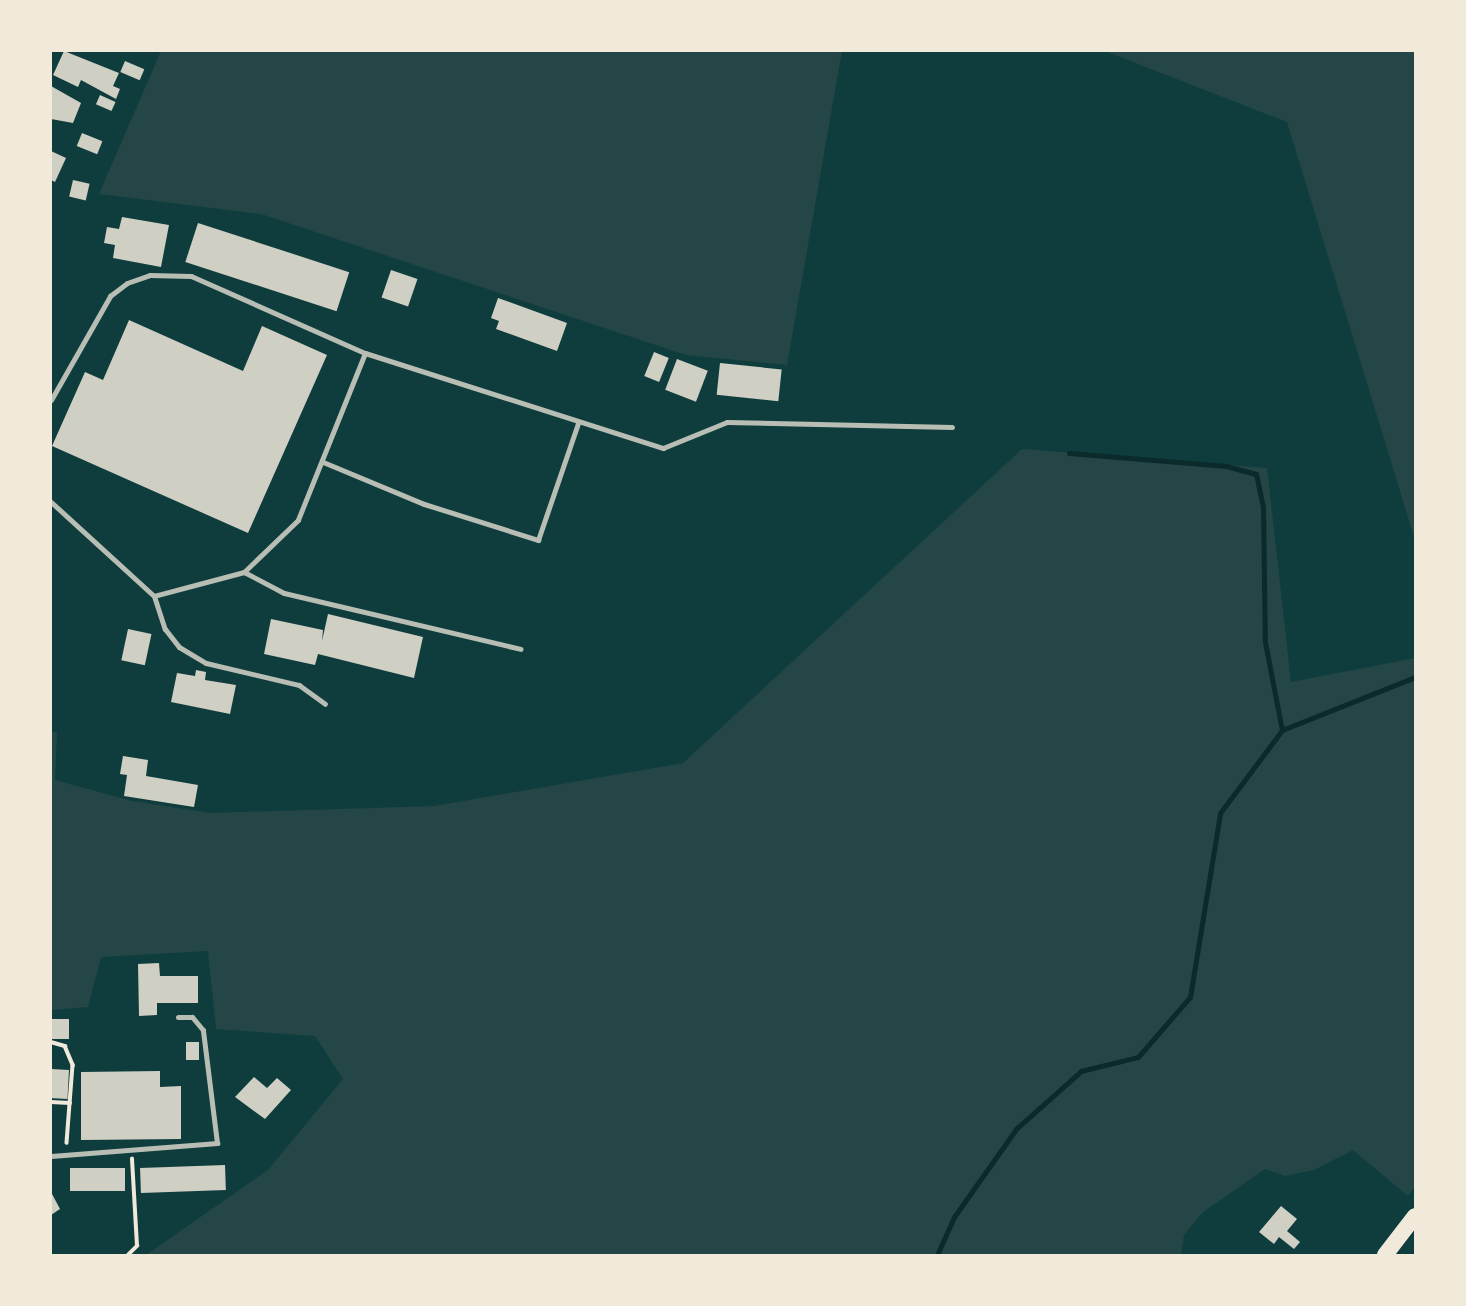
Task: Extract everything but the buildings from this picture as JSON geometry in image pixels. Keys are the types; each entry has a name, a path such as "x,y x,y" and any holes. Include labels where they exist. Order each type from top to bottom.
{"main road":[{"path":"1385,1255 1415,1216"}],"lane":[{"path":"51,400 110,296 127,283 150,275 191,276 365,353 663,448 727,422 952,427"},
{"path":"154,596 244,572 298,520 365,353"},
{"path":"323,462 424,504 538,540 578,423"},
{"path":"51,502 154,596 165,629 179,647 206,663 299,685 325,704"},
{"path":"244,572 284,593 520,649"},
{"path":"51,1156 66,1152 132,1147 215,1146 219,1139 203,1030 192,1017 178,1017"}],"path":[{"path":"51,1042 65,1046 71,1055 66,1152"},
{"path":"51,1102 70,1103"},
{"path":"128,1255 137,1246 132,1147"}],"shaded area":[{"path":"161,51 842,51 787,365 686,355 261,214 99,194"},
{"path":"1105,51 1415,51 1415,540 1287,122"},
{"path":"1022,449 1267,468 1291,682 1415,658 1415,1186 1408,1196 1353,1150 1314,1170 1285,1176 1265,1169 1203,1212 1184,1235 1181,1255 146,1255 268,1170 343,1079 315,1036 216,1029 208,951 101,957 88,1007 51,1010 51,731 57,733 55,780 132,801 211,813 434,806 683,763"}],"waterway":[{"path":"1069,453 1226,466 1256,474 1263,507 1265,642 1282,730"},
{"path":"937,1255 954,1217 1016,1129 1081,1071 1138,1057 1190,997 1220,813 1282,730 1415,677"}]}
